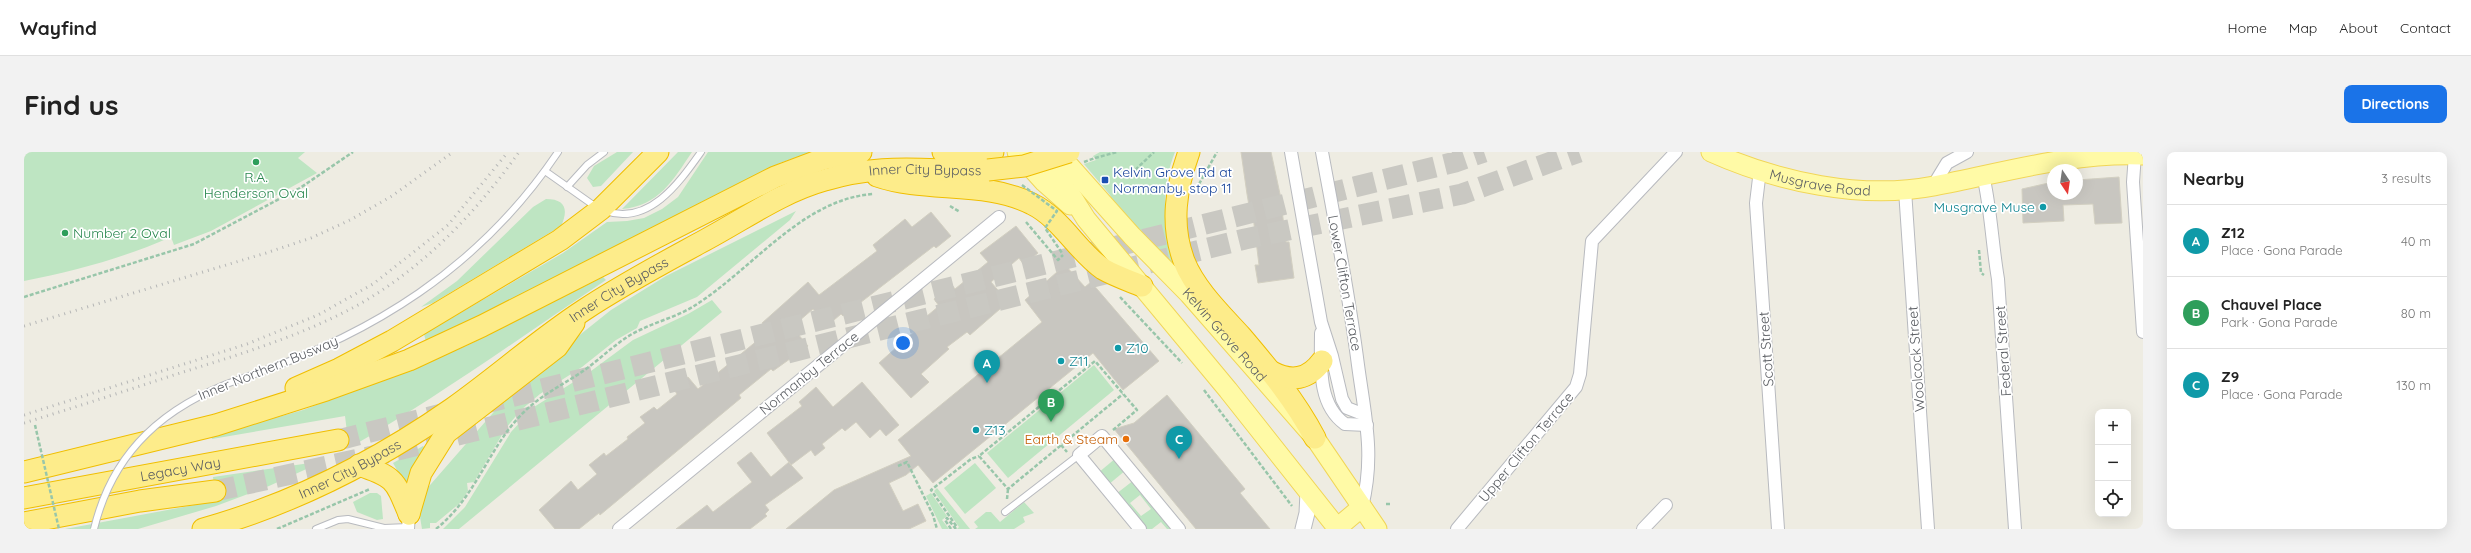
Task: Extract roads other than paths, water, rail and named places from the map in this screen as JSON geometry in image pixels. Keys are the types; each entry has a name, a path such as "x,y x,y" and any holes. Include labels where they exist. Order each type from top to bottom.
{"highway":[{"path":"216,425 339,369 392,341 545,250 601,209 658,152"},
{"name":"Inner City Bypass","path":"943,152 975,152 991,161"},
{"name":"Inner City Bypass","path":"24,472 216,425 326,390 409,360 489,323 775,177 823,159 908,168 991,161 1034,164 1069,152"},
{"path":"1189,152 1180,176 1176,208 1177,234 1185,262 1191,274 1218,310 1272,372 1295,402 1315,438"},
{"path":"862,162 894,182 994,193 1027,202 1046,213 1103,269 1142,286"},
{"name":"Inner City Bypass","path":"203,529 280,503 359,466 454,407 583,310 620,287 784,195 826,180 862,162"},
{"path":"408,523 421,473 446,433 557,347 583,310"},
{"path":"1272,372 1287,378 1300,378 1311,372 1322,361"},
{"name":"Legacy Way","path":"24,498 338,440"},
{"path":"359,466 384,474 394,482 400,489 408,523"},
{"name":"Legacy Way","path":"24,523 140,501 215,491"}],"main road":[{"path":"1016,152 1044,182 1086,219"},
{"path":"1039,152 1061,179 1086,219 1308,492 1341,529 1362,507"},
{"name":"Kelvin Grove Road","path":"1057,152 1132,236 1189,294 1315,438 1377,529"},
{"name":"Musgrave Road","path":"1711,152 1760,170 1811,183 1837,187 1905,190 1933,186 2069,156 2139,155"}],"street":[{"name":"Lower Clifton Terrace","path":"1291,152 1321,322 1332,356 1342,402 1366,420"},
{"name":"Lower Clifton Terrace","path":"1322,152 1354,330 1366,420 1370,468 1362,507"},
{"name":"Upper Clifton Terrace","path":"1457,529 1576,387 1580,374 1592,241 1676,152"},
{"path":"1933,186 1947,162 1968,152"},
{"path":"2139,155 2133,182 2143,332"},
{"name":"Scott Street","path":"1760,170 1756,203 1778,529"},
{"name":"Federal Street","path":"1983,175 1989,205 1993,256 1998,279 2015,529"},
{"name":"Woolcock Street","path":"1905,190 1928,529"},
{"name":"Normanby Terrace","path":"619,529 999,217"},
{"name":"Lower Clifton Terrace","path":"1321,322 1325,397 1333,413 1345,424 1366,420"},
{"path":"1140,529 1079,455 1102,436 1179,529"},
{"path":"1303,529 1307,513 1308,492"},
{"path":"1643,529 1666,505"}],"lane":[{"name":"Inner Northern Busway","path":"94,529 103,497 112,478 124,460 150,429 183,404 201,394 328,346 406,302 457,265 484,242 545,171 558,152"},
{"path":"567,187 588,165 604,152"},
{"path":"545,171 601,209 612,213 624,213 656,205 682,179 701,152"},
{"path":"1005,512 1079,455"},
{"path":"316,529 338,520 348,519 384,528 408,523"}],"tunnel":[{"path":"482,404 1455,162 1484,152"},
{"path":"215,491 386,453 1245,239 1462,194 1579,152"},
{"path":"338,440 442,414"}],"railway":[{"path":"24,326 311,238 350,220 392,196 453,152"},
{"path":"24,415 247,344 318,315 373,284 448,225 508,152"},
{"path":"24,423 270,344 315,326 358,305 405,274 447,238 485,196 519,152"}],"place":[{"name":"R.A. Henderson Oval","path":"256,162"},
{"name":"Kelvin Grove Rd at Normanby, stop 11","path":"1105,180"},
{"name":"Musgrave Muse","path":"2043,207"},
{"name":"Number 2 Oval","path":"65,233"},
{"name":"Z10","path":"1118,348"},
{"name":"Z11","path":"1061,361"},
{"name":"Z12","path":"987,383"},
{"name":"Chauvel Place","path":"1051,422"},
{"name":"Z13","path":"976,430"},
{"name":"Earth & Steam","path":"1126,439"},
{"name":"Z9","path":"1179,459"}]}
